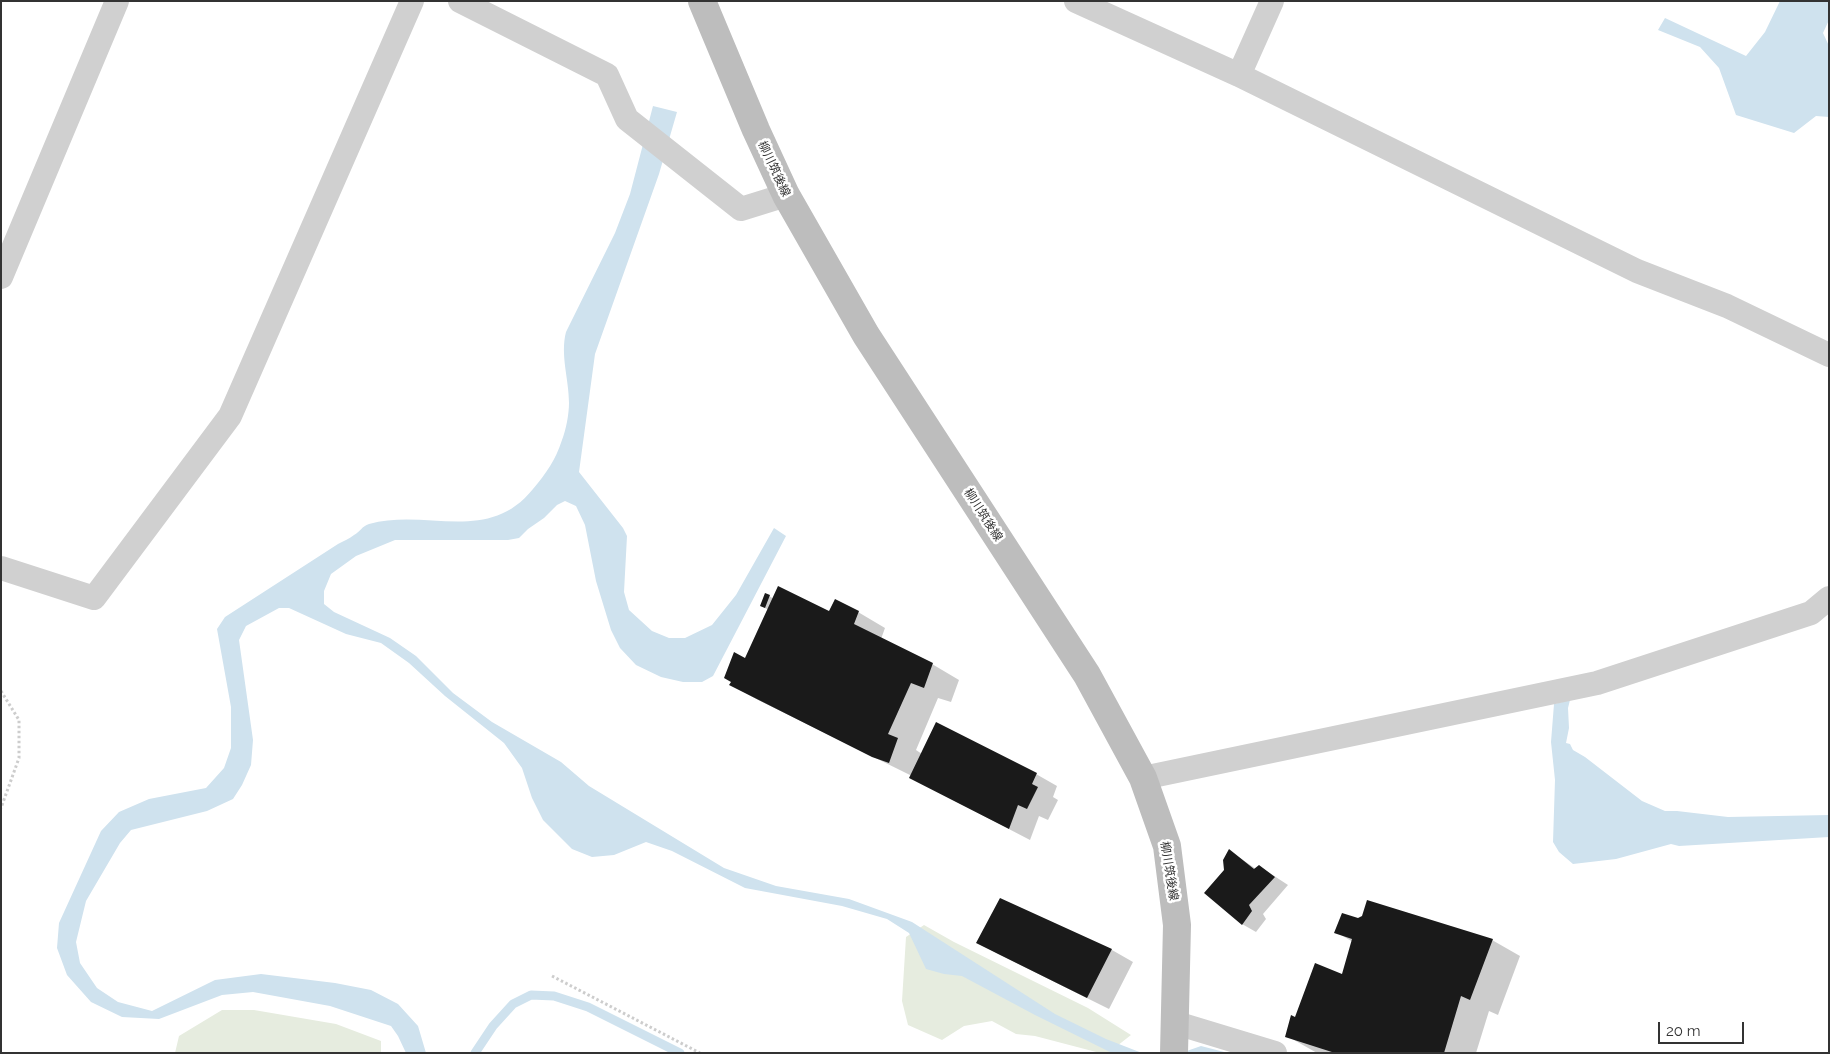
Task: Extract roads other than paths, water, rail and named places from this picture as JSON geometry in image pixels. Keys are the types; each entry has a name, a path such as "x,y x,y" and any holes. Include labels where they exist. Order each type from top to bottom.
{"main road":[{"name":"柳川筑後線","path":"702,1 756,130 786,195 866,335 1087,675 1143,778 1167,846 1177,925 1174,1053"}],"street":[{"path":"1,278 117,1"},
{"path":"1,568 94,598 230,416 412,1"},
{"path":"460,1 607,75 627,119 741,209 786,195"},
{"path":"1076,1 1239,75 1637,271 1727,306 1829,356"},
{"path":"1239,75 1272,1"},
{"path":"1143,778 1597,683 1811,613 1829,598"},
{"path":"1176,1023 1275,1053"}],"water":[{"path":"1780,1 1829,1 1829,20 1823,33 1829,46 1829,117 1816,116 1794,133 1736,115 1719,68 1700,47 1658,30 1665,18 1746,56 1765,32"},
{"path":"653,106 677,112 659,174 595,354 579,472 623,528 627,536 624,592 629,610 652,631 669,638 685,638 712,625 736,595 774,528 786,536 713,676 702,682 683,682 661,677 636,665 620,648 611,630 596,581 585,525 576,506 565,501 557,505 519,538 508,540 395,540 356,556 331,574 324,591 324,604 334,612 390,638 416,656 453,693 492,722 561,762 589,786 724,868 776,886 849,899 912,922 1055,1014 1106,1039 1142,1053 1112,1053 962,976 926,969 909,933 887,919 842,906 745,888 672,851 646,842 614,855 592,857 572,849 543,820 532,798 522,768 504,743 445,696 409,663 381,643 346,634 289,608 279,608 246,626 239,640 253,740 251,765 242,785 233,799 207,811 131,830 120,843 86,901 76,942 80,963 97,988 118,1002 152,1011 215,980 261,974 335,983 371,990 398,1004 418,1026 426,1053 406,1053 391,1026 330,1006 253,992 222,995 159,1019 122,1017 91,1002 67,975 57,948 59,923 101,831 119,812 149,799 206,788 224,768 231,748 231,707 217,629 225,617 369,524 391,520 477,520 497,516 515,506 533,489 546,472 565,432 568,417 569,394 564,358 566,332 615,233 630,194"},
{"path":"1570,700 1568,708 1569,728 1566,743 1570,744 1573,750 1585,757 1642,801 1665,811 1728,817 1829,815 1829,837 1679,846 1671,844 1616,859 1573,864 1559,852 1553,842 1555,780 1551,742 1554,704"},
{"path":"1201,1046 1228,1053 1181,1053"}],"waterway":[{"path":"475,1053 493,1026 513,1004 531,995 554,996 588,1007 680,1053"}]}
